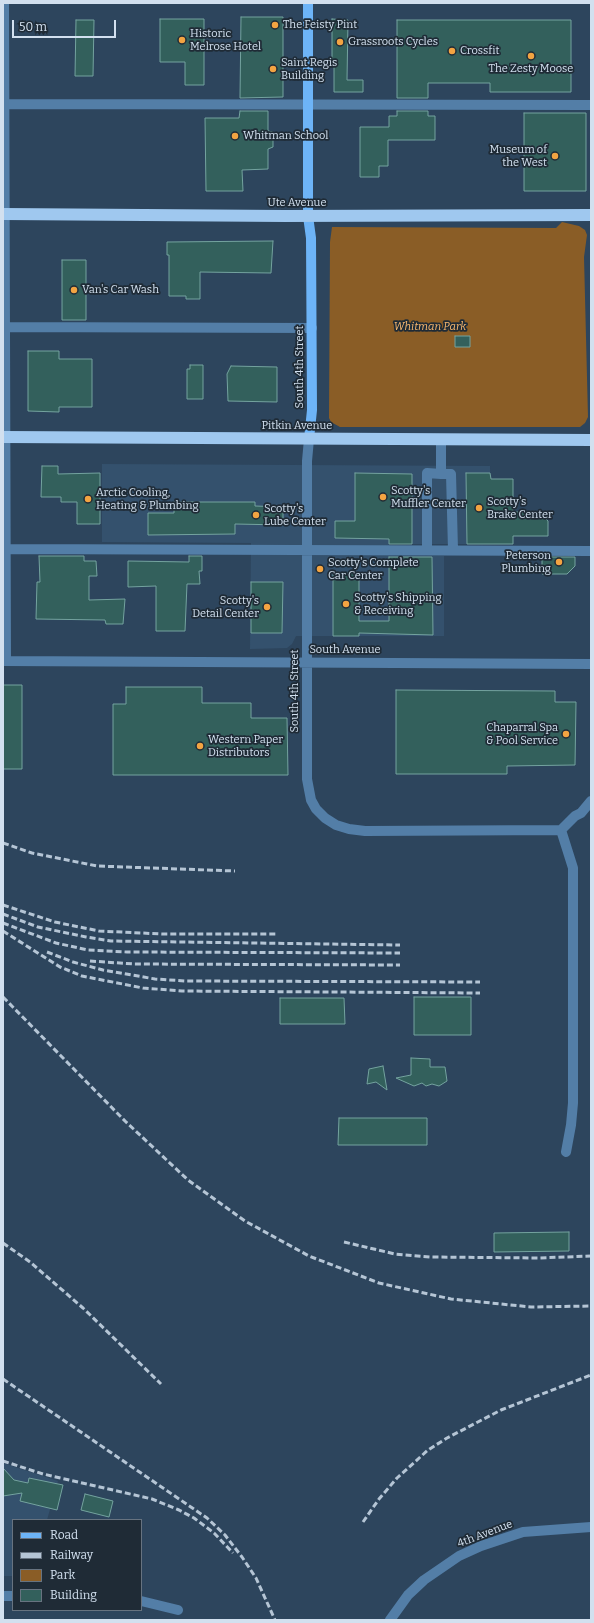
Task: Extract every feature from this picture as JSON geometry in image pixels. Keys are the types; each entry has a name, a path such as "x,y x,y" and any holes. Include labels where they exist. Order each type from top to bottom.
{"highway":[{"name":"Ute Avenue","path":"4,214 308,216 591,215"},
{"name":"Pitkin Avenue","path":"4,437 591,440"}],"main road":[{"name":"South 4th Street","path":"308,3 308,216 312,238 312,415 309,439"}],"street":[{"path":"4,3 4,661"},
{"path":"3,104 591,105"},
{"path":"4,327 312,328"},
{"name":"South 4th Street","path":"309,439 307,550 307,779 309,795 316,809 325,818 349,829 365,831 561,830"},
{"path":"441,439 441,474"},
{"path":"427,549 427,473 451,474 453,550"},
{"path":"5,549 427,549 591,551"},
{"name":"South Avenue","path":"4,661 591,664"},
{"path":"566,1152 573,1103 573,868 561,830 575,816 581,813 591,801"},
{"name":"4th Avenue","path":"390,1620 408,1595 424,1580 459,1556 481,1546 523,1532 591,1527"},
{"path":"142,1601 178,1610"}],"shaded area":[{"name":"Scotty's Complete Car Center","path":"102,464 490,466 491,544 389,544 389,555 444,556 444,636 296,636 292,644 287,648 250,649 251,543 102,542"},
{"path":"3,1463 58,1481 47,1519 12,1519 12,1576 3,1576"}],"green space":[{"name":"Whitman Park","path":"562,222 579,226 585,230 587,235 584,257 588,417 585,423 580,427 340,427 331,422 329,418 330,242 332,227 556,228"}],"building":[{"name":"Saint Regis Building","path":"241,17 283,17 283,97 240,98"},
{"name":"Historic Melrose Hotel","path":"160,19 204,19 204,85 185,85 185,62 160,62"},
{"path":"332,19 348,20 347,80 363,80 363,92 334,92 334,65 332,65"},
{"path":"76,20 94,20 93,76 75,76"},
{"path":"397,20 571,20 571,92 490,92 490,83 428,83 428,98 397,98"},
{"path":"240,111 268,111 268,131 273,132 273,147 268,149 268,169 242,170 243,191 206,191 205,118 239,118"},
{"path":"397,111 428,111 428,116 435,116 435,140 388,140 388,166 379,166 379,177 360,177 360,127 389,127 389,116 397,116"},
{"name":"Museum of the West","path":"524,113 586,113 586,191 524,191"},
{"path":"273,241 271,273 200,272 200,299 186,299 186,296 169,296 169,255 167,255 167,242"},
{"name":"Van's Car Wash","path":"62,260 86,260 86,320 62,320"},
{"path":"455,336 470,336 470,347 455,347"},
{"path":"28,351 59,351 59,359 92,359 92,407 59,407 59,412 28,411"},
{"path":"190,365 203,365 203,399 187,399 187,369 190,369"},
{"path":"231,366 277,367 277,402 228,401 227,374"},
{"path":"42,466 58,466 58,474 100,473 100,524 77,524 77,502 61,502 61,497 41,497"},
{"name":"Scotty's Muffler Center","path":"355,473 412,474 412,544 389,544 389,539 335,538 335,521 355,521"},
{"path":"466,473 490,473 491,479 513,479 513,512 539,512 548,521 548,536 513,536 513,544 467,544"},
{"path":"174,502 255,502 255,506 283,507 283,525 235,524 235,534 148,535 148,513 174,513"},
{"path":"39,556 84,556 84,561 96,561 97,576 89,576 89,600 125,599 123,624 106,624 105,620 36,619 37,582 40,582"},
{"path":"189,556 202,556 202,571 199,571 200,584 187,584 185,631 156,631 156,586 128,587 128,561 189,562"},
{"path":"389,557 432,557 433,635 359,633 359,636 333,636 333,573 359,573 359,621 389,621"},
{"name":"Peterson Plumbing","path":"542,557 575,557 575,566 567,574 542,574"},
{"name":"Scotty's Detail Center","path":"251,582 283,582 282,633 251,633"},
{"path":"3,685 22,685 22,769 3,769"},
{"name":"Western Paper Distributors","path":"126,687 202,687 202,703 251,703 251,718 287,718 288,775 113,775 113,704 126,704"},
{"path":"396,690 555,691 555,702 576,702 575,765 507,766 507,774 396,774"},
{"path":"414,997 471,997 471,1035 414,1035"},
{"path":"280,998 344,998 345,1024 280,1024"},
{"path":"411,1058 430,1059 430,1067 445,1067 447,1081 439,1086 432,1084 426,1086 422,1083 414,1086 396,1078 411,1075"},
{"path":"383,1066 387,1090 376,1082 367,1084 369,1069"},
{"path":"339,1118 427,1118 427,1145 338,1145"},
{"path":"569,1232 569,1251 494,1252 494,1233"},
{"path":"3,1468 14,1480 28,1483 29,1478 63,1485 57,1510 20,1501 22,1493 3,1496"},
{"path":"85,1494 113,1501 109,1517 81,1510"}],"railway":[{"path":"3,843 32,853 97,866 235,871"},
{"path":"3,905 55,922 99,931 162,934 278,934"},
{"path":"3,914 38,927 111,941 400,945"},
{"path":"3,923 56,943 88,950 127,952 400,953"},
{"path":"3,931 60,967 82,976 143,988 182,991 480,993"},
{"path":"47,952 73,962 103,970 155,979 186,981 480,982"},
{"path":"90,961 134,964 400,965"},
{"path":"3,997 125,1121 188,1180 245,1221 309,1256 379,1283 451,1299 531,1307 591,1306"},
{"path":"344,1242 395,1254 430,1257 539,1258 591,1256"},
{"path":"3,1243 30,1262 83,1308 161,1384"},
{"path":"363,1522 379,1499 397,1478 428,1450 447,1438 501,1410 591,1375"},
{"path":"3,1379 207,1518 225,1535 242,1557 256,1578 275,1620"},
{"path":"3,1461 43,1474 152,1499 194,1518 214,1533 233,1553"}],"place":[{"name":"The Feisty Pint","path":"275,25"},
{"name":"Historic Melrose Hotel","path":"182,40"},
{"name":"Grassroots Cycles","path":"340,42"},
{"name":"Crossfit","path":"452,51"},
{"name":"The Zesty Moose","path":"531,56"},
{"name":"Saint Regis Building","path":"273,69"},
{"name":"Whitman School","path":"235,136"},
{"name":"Museum of the West","path":"555,156"},
{"name":"Van's Car Wash","path":"74,290"},
{"name":"Scotty's Muffler Center","path":"383,497"},
{"name":"Arctic Cooling, Heating & Plumbing","path":"88,499"},
{"name":"Scotty's Brake Center","path":"479,508"},
{"name":"Scotty's Lube Center","path":"256,515"},
{"name":"Peterson Plumbing","path":"559,562"},
{"name":"Scotty's Complete Car Center","path":"320,569"},
{"name":"Scotty's Shipping & Receiving","path":"346,604"},
{"name":"Scotty's Detail Center","path":"267,607"},
{"name":"Chaparral Spa & Pool Service","path":"566,734"},
{"name":"Western Paper Distributors","path":"200,746"}]}
